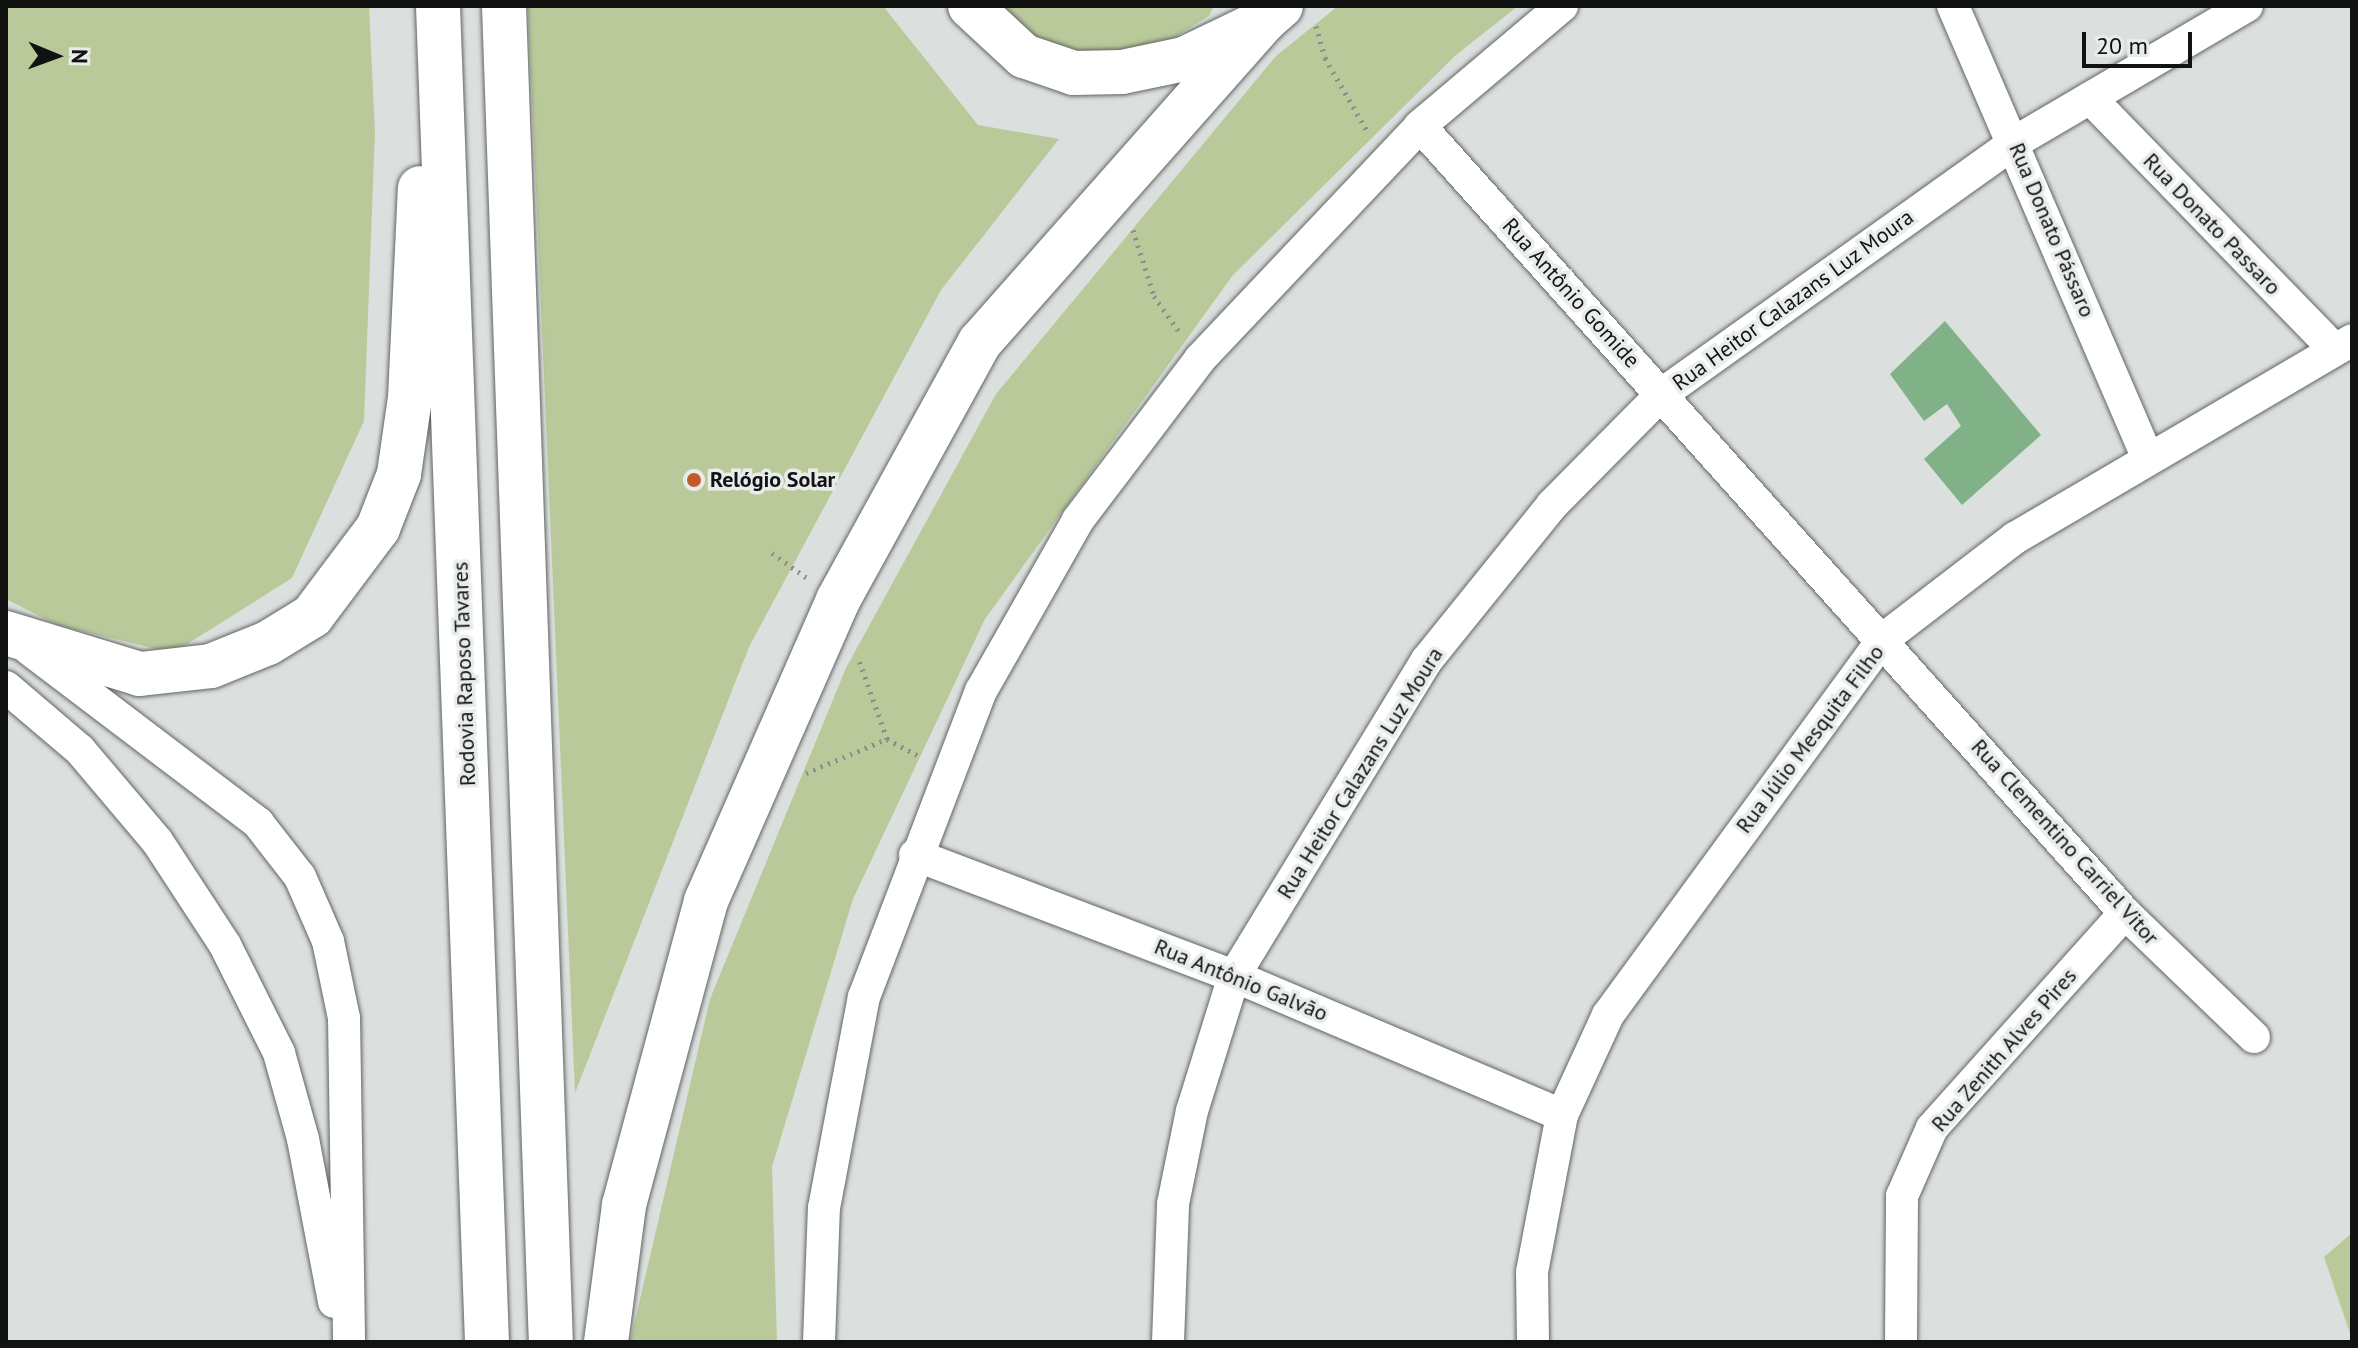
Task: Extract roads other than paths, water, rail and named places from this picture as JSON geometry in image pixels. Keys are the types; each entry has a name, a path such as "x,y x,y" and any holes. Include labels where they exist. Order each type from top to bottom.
{"main road":[{"path":"7,633 140,674 211,666 268,643 312,616 351,569 378,528 401,459 410,398 436,6"},
{"name":"Rodovia Raposo Tavares","path":"436,6 487,1342"},
{"path":"504,6 551,1342"},
{"path":"970,6 1024,56 1074,73 1122,72 1184,59 1283,13"},
{"path":"606,1342 628,1190 706,901 838,600 980,342 1127,174 1283,13"}],"street":[{"path":"819,1342 824,1208 864,997 915,855 981,691 1071,533 1200,359 1420,126 1562,6"},
{"name":"Rua Donato Pássaro","path":"1953,6 2015,142 2147,456"},
{"name":"Rua Heitor Calazans Luz Moura","path":"1168,1342 1173,1204 1192,1111 1234,976 1427,660 1552,505 1662,394 2015,142 2247,6"},
{"name":"Rua Donato Passaro","path":"2090,98 2344,345"},
{"name":"Rua Antônio Gomide","path":"1420,126 1882,640"},
{"name":"Rua Júlio Mesquita Filho","path":"1533,1342 1532,1272 1562,1115 1608,1015 1882,640 2015,538 2147,456 2344,345"},
{"path":"7,633 258,823 300,877 328,941 344,1018 349,1342"},
{"name":"Rua Clementino Carriel Vitor","path":"1882,640 2125,913 2254,1037"},
{"path":"6,687 80,750 157,841 225,945 279,1053 303,1139 342,1342"},
{"name":"Rua Antônio Galvão","path":"915,855 1234,976 1562,1115"},
{"name":"Rua Zenith Alves Pires","path":"1901,1342 1902,1196 1932,1128 2125,913"}],"place":[{"name":"Relógio Solar","path":"694,480"}]}
